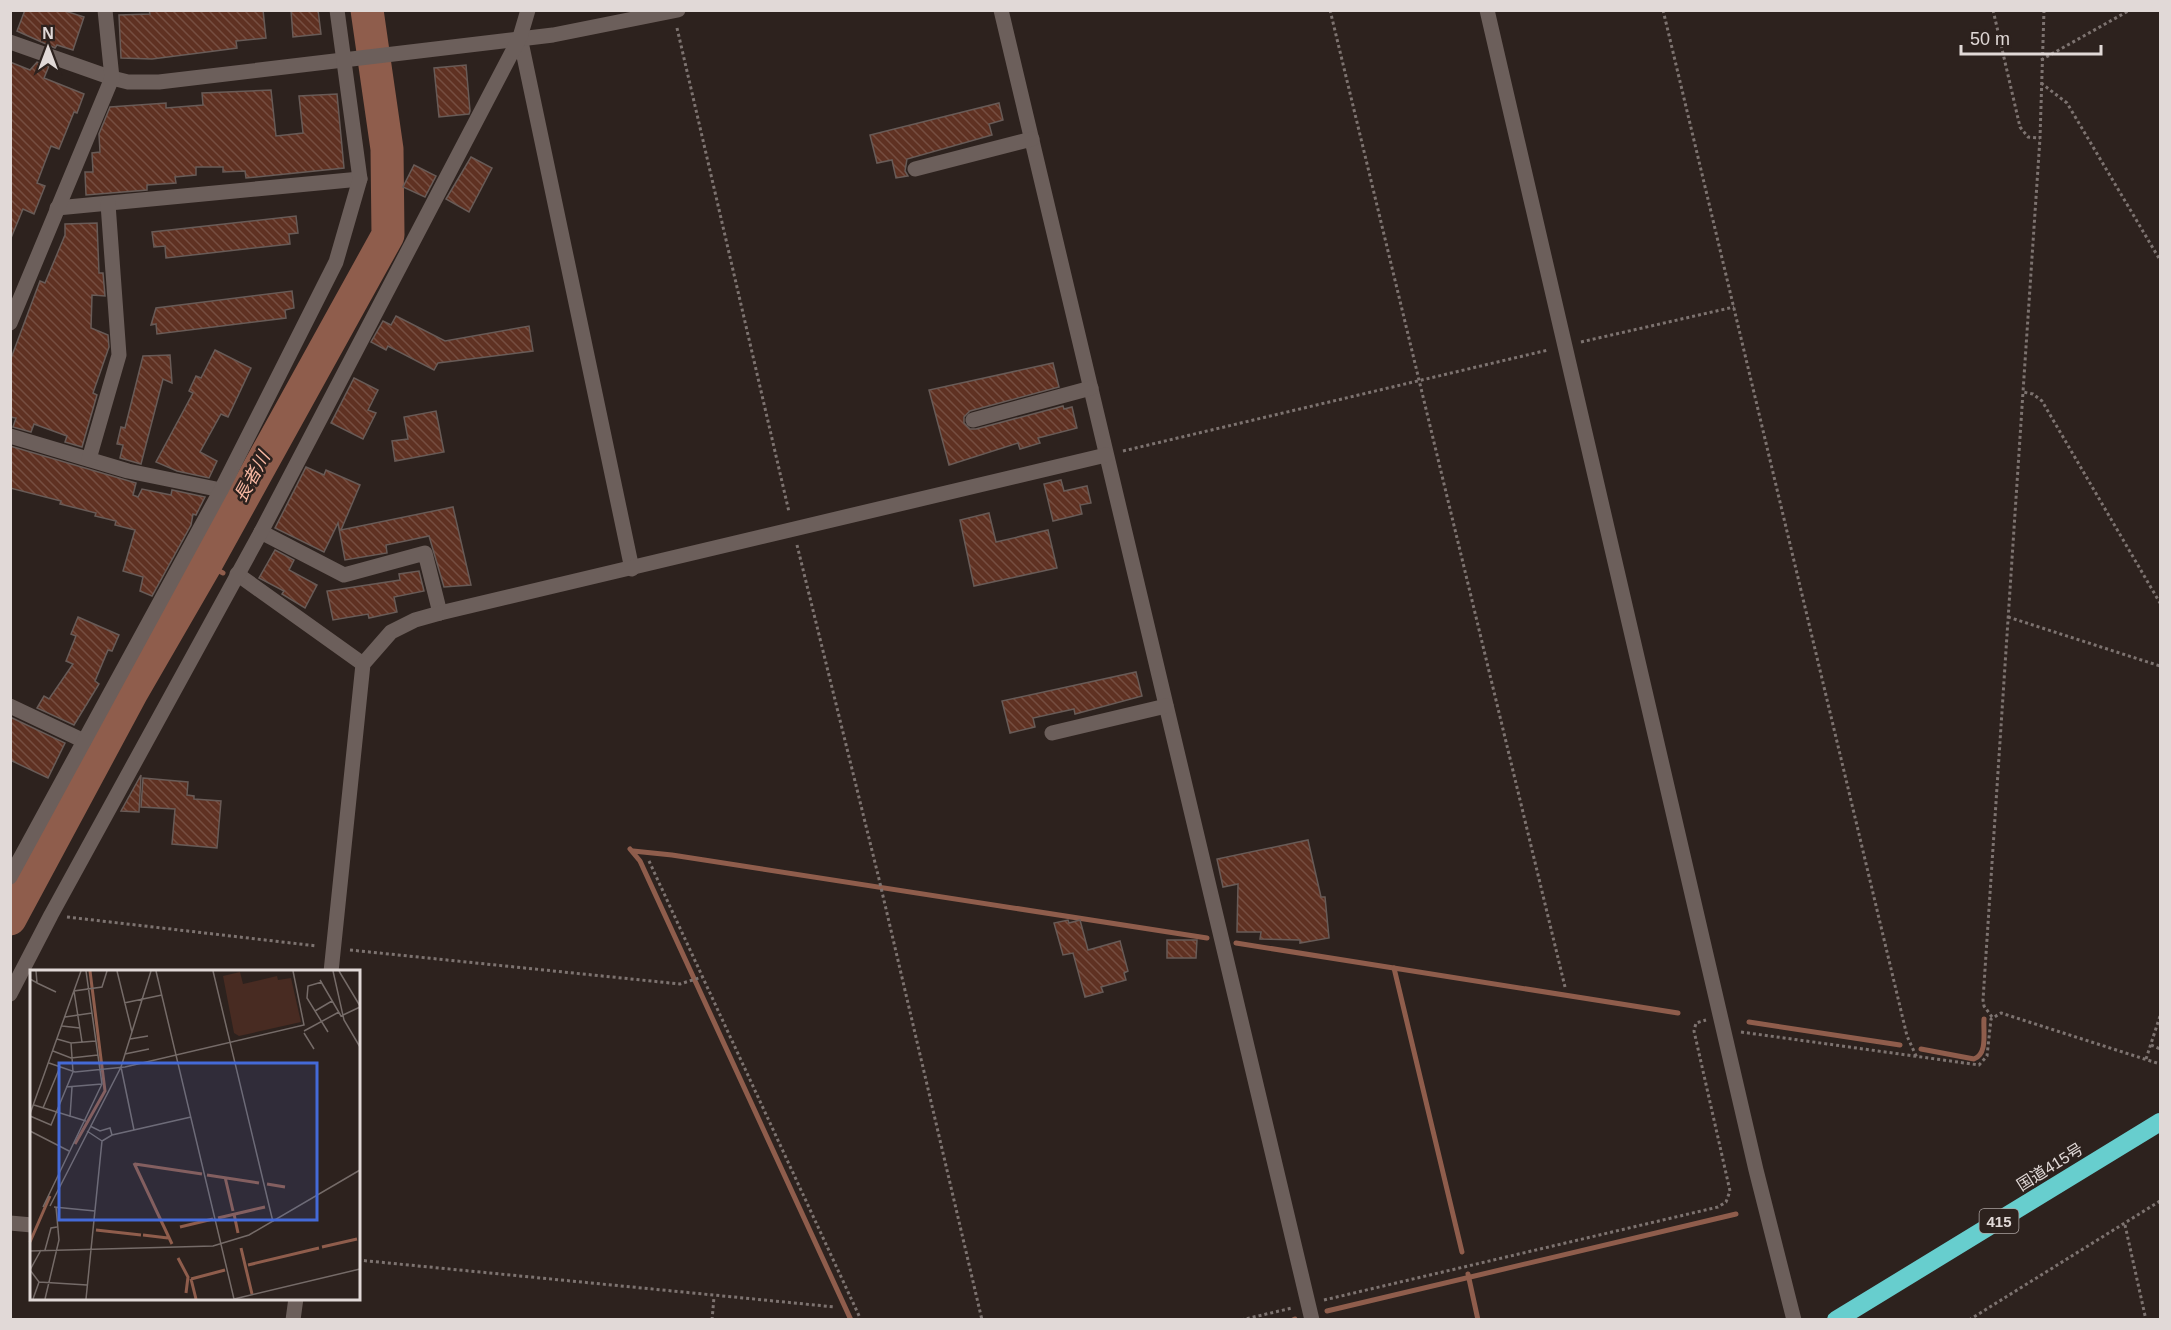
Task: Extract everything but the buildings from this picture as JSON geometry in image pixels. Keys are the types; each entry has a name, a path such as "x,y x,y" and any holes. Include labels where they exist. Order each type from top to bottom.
{"highway":[{"name":"国道415号","path":"1836,1320 2160,1122"}],"street":[{"path":"10,323 112,78 105,10"},
{"path":"10,877 222,490 336,262 360,179 337,10"},
{"path":"10,994 261,532 520,37 528,10"},
{"path":"1001,10 1312,1320"},
{"path":"1487,10 1756,1170 1794,1320"},
{"path":"10,42 112,78 128,82 159,82 427,51 520,37 553,35 675,11"},
{"path":"520,37 632,569"},
{"path":"915,169 1032,139"},
{"path":"57,208 360,179"},
{"path":"89,459 119,355 108,204"},
{"path":"973,420 1091,388"},
{"path":"10,436 128,471 222,490"},
{"path":"331,970 363,664 391,632 440,613 1106,455"},
{"path":"261,532 344,575 425,553 440,613"},
{"path":"237,574 363,664"},
{"path":"1052,733 1166,705"},
{"path":"10,706 84,741"},
{"path":"10,1223 30,1225"},
{"path":"293,1320 296,1300"}],"path":[{"path":"1330,10 1565,987"},
{"path":"1663,10 1907,1036 1917,1058"},
{"path":"1993,10 2020,127 2028,137 2040,138"},
{"path":"1992,1017 1984,1006 1983,1000 2040,138 2044,10"},
{"path":"2041,60 2130,10"},
{"path":"675,11 793,530 879,879 982,1320"},
{"path":"2041,83 2067,103 2160,260"},
{"path":"1106,455 1734,307"},
{"path":"2023,392 2033,394 2042,401 2160,603"},
{"path":"2008,617 2160,666"},
{"path":"648,861 861,1320"},
{"path":"51,915 333,948 680,984 702,977"},
{"path":"1241,1320 1718,1207 1726,1202 1730,1191 1694,1031 1696,1023 1704,1020 1917,1058 1979,1065 1987,1056 1988,1025 1992,1017 2001,1013 2160,1064"},
{"path":"2146,1059 2160,1016"},
{"path":"2151,1045 2160,1049"},
{"path":"1969,1320 2160,1202"},
{"path":"2125,1224 2146,1320"},
{"path":"360,1260 714,1297 835,1307"},
{"path":"712,1320 714,1297"}],"waterway":[{"name":"長者川","path":"10,919 132,692 206,564 388,235 387,149 367,10"},
{"path":"206,564 223,573"},
{"path":"630,849 640,861 851,1320"},
{"path":"633,851 672,855 1207,938"},
{"path":"1236,943 1678,1013"},
{"path":"1394,968 1462,1252"},
{"path":"1921,1049 1974,1059 1983,1048 1984,1019"},
{"path":"1749,1022 1900,1045"},
{"path":"1327,1311 1736,1214"},
{"path":"1468,1274 1478,1320"}]}
